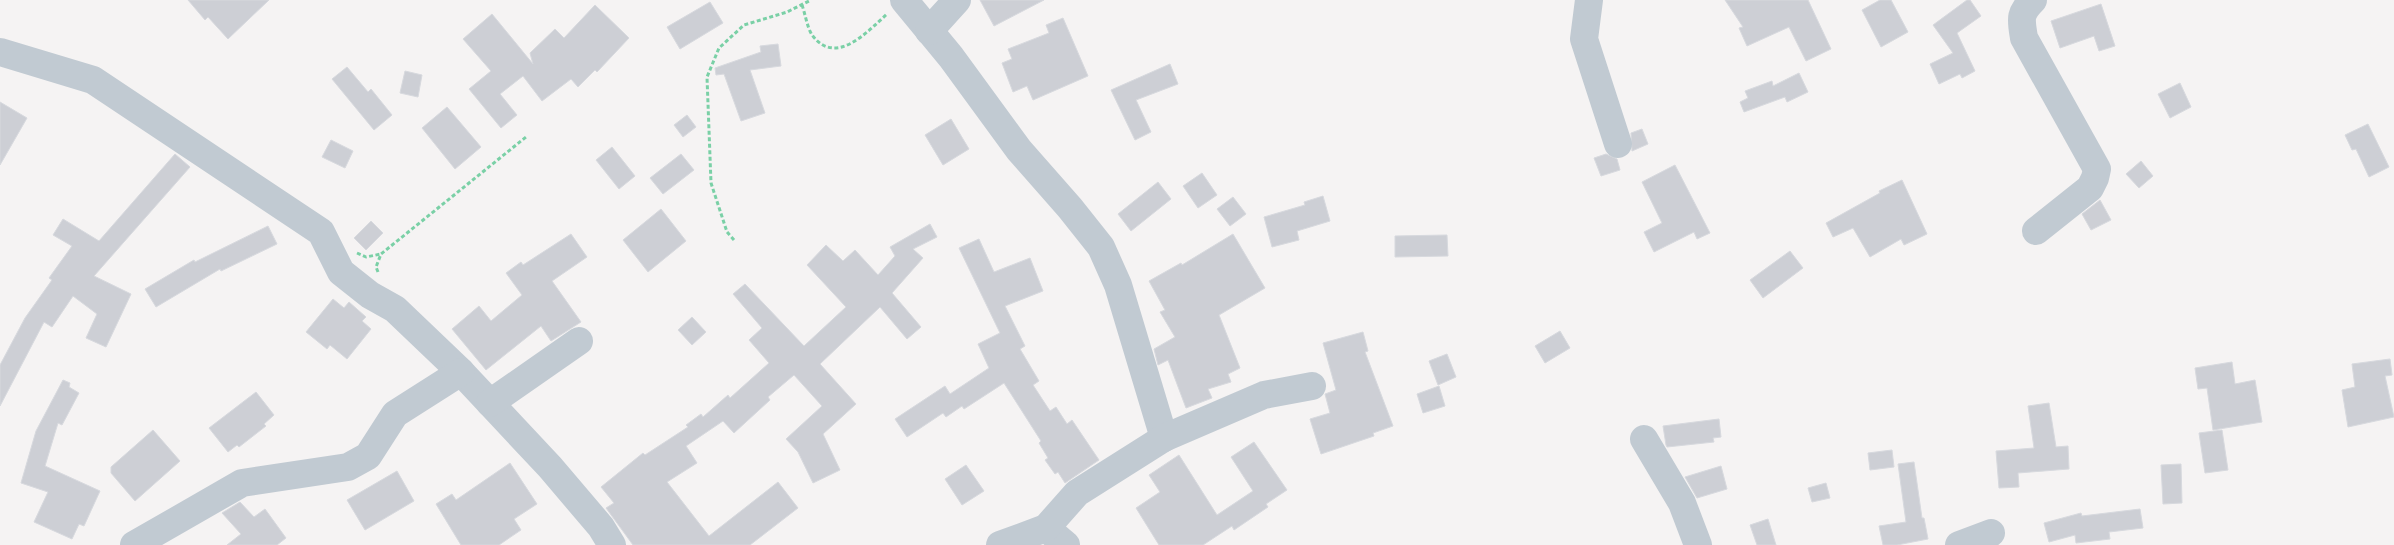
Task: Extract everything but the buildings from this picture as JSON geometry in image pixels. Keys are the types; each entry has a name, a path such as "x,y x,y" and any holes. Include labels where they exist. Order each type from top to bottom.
{"street":[{"path":"928,31 957,0"},
{"path":"1589,0 1584,39 1618,144"},
{"path":"2033,0 2021,17 2024,38 2097,168 2096,178 2090,188 2036,231"},
{"path":"896,7 928,31 1019,150 1070,208 1101,247 1118,285 1164,438"},
{"path":"0,52 93,80 321,232 341,272 370,295 395,309 460,372 556,474 601,527 612,545"},
{"path":"490,403 580,341"},
{"path":"134,545 242,484 348,467 368,456 396,414 460,372"},
{"path":"1000,545 1056,536 1077,493 1164,438 1264,395 1312,386"},
{"path":"1644,438 1682,503 1698,545"},
{"path":"1959,545 1991,533"}],"path":[{"path":"734,240 727,232 711,183 707,77 719,48 744,25 787,12 811,0"},
{"path":"802,4 812,34 826,47 844,48 866,33 896,7"},
{"path":"395,309 382,287 376,267 380,254 526,137"}]}
